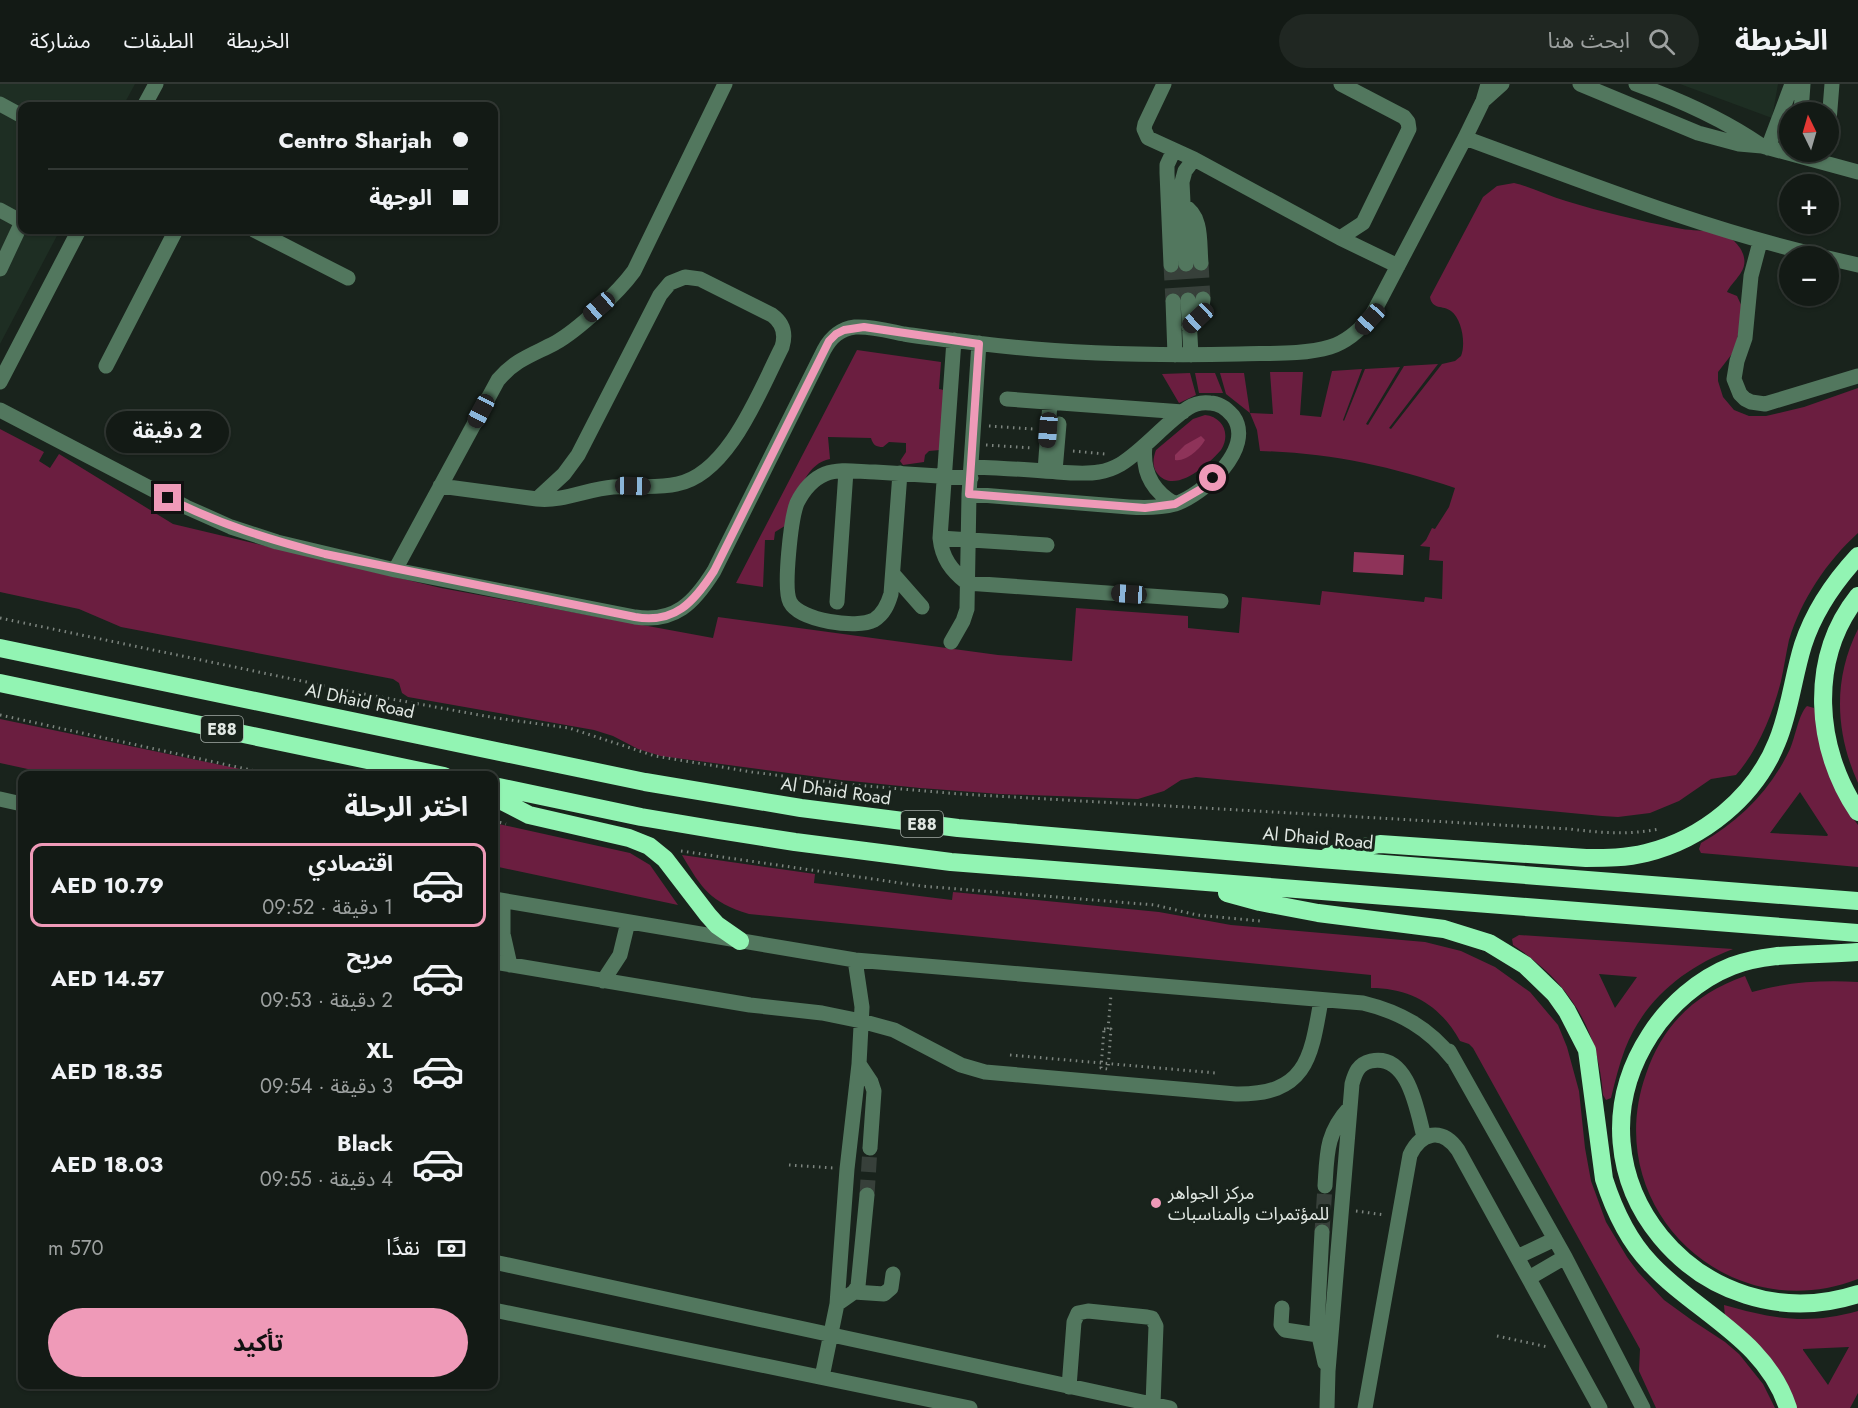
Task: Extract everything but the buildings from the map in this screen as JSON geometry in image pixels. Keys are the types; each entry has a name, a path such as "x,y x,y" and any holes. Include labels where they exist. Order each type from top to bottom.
{"highway":[{"path":"1320,859 1341,850 1380,844 1616,858 1646,853 1674,844 1700,831 1745,793 1763,769 1777,743 1787,715 1810,626 1830,590 1858,556"},
{"path":"1858,596 1840,627 1830,654 1824,683 1823,712 1826,741 1834,769 1847,796 1858,812"},
{"name":"Al Dhaid Road","path":"0,648 645,782 767,803 958,828 1858,901"},
{"name":"E88","path":"0,683 420,771"},
{"path":"0,696 19,687"},
{"name":"E88","path":"498,787 641,817 795,842 951,862 1858,933"},
{"path":"498,798 530,815 629,838 649,846 665,859 717,925 740,941"},
{"path":"1194,882 1260,902 1294,909 1421,925 1467,935 1490,943 1508,953 1540,979 1567,1011 1587,1050 1604,1179 1626,1232 1665,1278 1753,1349 1772,1375 1788,1408"},
{"path":"1858,952 1795,955 1752,961 1733,966 1698,985 1669,1011 1646,1042 1633,1068 1625,1095 1622,1133 1627,1171 1633,1190 1646,1216 1676,1254 1707,1278 1742,1295 1782,1303 1823,1302 1858,1294"}],"street":[{"path":"146,102 156,84"},
{"path":"395,570 491,392 506,370 516,362 556,343 569,334 617,292 634,271 725,84"},
{"path":"1341,84 1404,117 1409,129 1363,223 1364,250"},
{"path":"0,410 186,507 277,542 395,570 635,617 660,618 673,615 684,608 714,571 824,350 836,334 844,330 864,327 979,344 1090,353 1183,355 1313,350 1330,347 1345,341 1370,319 1465,138 1483,101 1488,84"},
{"path":"1483,101 1502,84"},
{"path":"1580,84 1698,133 1739,144 1779,150"},
{"path":"1636,84 1684,102 1715,117 1765,147"},
{"path":"1765,147 1792,84"},
{"path":"1802,102 1803,84"},
{"path":"1831,102 1832,84"},
{"path":"1161,89 1145,123 1145,134 1152,140 1194,159 1340,238 1398,266"},
{"path":"0,104 18,114"},
{"path":"1465,138 1639,203 1779,246"},
{"path":"1174,150 1167,165 1167,173 1186,264 1183,176 1194,159"},
{"path":"1836,162 1858,172"},
{"path":"0,210 18,220"},
{"path":"1340,238 1363,223"},
{"path":"0,269 18,231"},
{"path":"0,382 77,234"},
{"path":"106,366 174,234"},
{"path":"262,234 348,278"},
{"path":"1760,242 1751,276 1745,338 1734,379 1740,394 1751,402 1765,404 1858,376"},
{"path":"1839,261 1858,265"},
{"path":"440,486 537,499 619,486 677,484 701,476 720,457 738,433 782,347 784,335 781,323 772,315 700,279 685,277 670,283 660,295 578,455 564,474 537,499"},
{"path":"1188,300 1189,327 1183,355 1188,300"},
{"path":"954,340 940,538 945,559 958,576 967,583 1221,601"},
{"path":"951,642 967,609 967,539 979,344"},
{"path":"1007,399 1183,412"},
{"path":"900,474 893,574 889,604 883,613 875,620 864,623 814,618 796,610 790,602 786,584 796,505 812,483 824,475 846,471 900,474 944,477 1145,508 1175,504 1201,489 1230,459 1239,442 1238,425 1230,412 1223,407 1209,402 1201,403 1183,412 1145,446 1108,470 1088,473 1050,471 970,480"},
{"path":"1050,471 1055,404"},
{"path":"1145,446 1144,458 1149,480 1156,490 1175,504"},
{"path":"837,602 846,471"},
{"path":"940,538 1047,545"},
{"path":"893,574 922,607"},
{"path":"0,799 18,803"},
{"path":"510,965 498,900 855,960 1347,1002 1378,1007 1407,1018 1432,1036 1453,1059 1565,1257 1643,1408"},
{"path":"603,981 620,955 628,922"},
{"path":"822,1377 837,1304 847,1169 859,1064 860,992 855,960"},
{"path":"498,963 750,1005 822,1013 894,1030 961,1065 985,1072 1253,1094 1280,1087 1301,1070 1313,1045 1321,1000"},
{"path":"1327,1408 1328,1371 1350,1107 1354,1074 1359,1067 1379,1060 1390,1064 1405,1076 1424,1137"},
{"path":"859,1064 874,1091 870,1148"},
{"path":"1325,1186 1330,1137 1338,1121 1350,1107"},
{"path":"1365,1408 1410,1155 1415,1144 1424,1137 1434,1135 1444,1136 1452,1142 1600,1408"},
{"path":"837,1304 854,1292 860,1278 867,1195"},
{"path":"1322,1232 1317,1319 1318,1335 1328,1371"},
{"path":"1517,1257 1555,1239"},
{"path":"1529,1278 1565,1257"},
{"path":"498,1267 830,1335 1170,1408"},
{"path":"854,1292 884,1294 891,1288 893,1274"},
{"path":"1282,1308 1281,1325 1285,1330 1318,1335"},
{"path":"498,1311 970,1408"},
{"path":"1069,1387 1074,1322 1078,1313 1088,1311 1152,1318 1156,1326 1153,1404"}],"path":[{"path":"0,618 364,694 496,718 569,728 655,756 775,774 972,795 1570,829 1608,834 1640,833 1661,829"},
{"path":"0,715 255,771"},
{"path":"1108,1064 1112,982"},
{"path":"1101,1063 1104,1029 1108,1029"},
{"path":"1010,1055 1216,1073"},
{"path":"789,1165 847,1169"},
{"path":"1342,1209 1399,1217"},
{"path":"1497,1336 1556,1348"}],"shaded area":[{"path":"0,84 135,84 125,102 18,102 18,234 58,234 0,344"},
{"path":"1680,84 1778,84 1772,118"},
{"path":"1514,183 1607,213 1677,228 1719,233 1734,241 1740,248 1744,262 1741,273 1727,292 1737,296 1743,309 1735,350 1718,372 1723,397 1734,410 1749,416 1766,416 1804,407 1858,388 1858,533 1816,582 1800,610 1789,640 1774,706 1758,743 1736,775 1711,779 1679,801 1650,813 1618,817 1196,777 1181,780 1164,791 1138,799 1000,794 841,780 661,756 594,730 408,697 402,693 399,683 393,679 121,627 79,609 0,592 0,429 44,452 39,461 50,468 59,454 173,524 441,588 713,638 718,617 998,655 1072,661 1076,608 1188,616 1188,628 1239,633 1242,597 1320,605 1322,591 1424,602 1425,597 1442,599 1443,561 1429,560 1430,547 1420,546 1432,528 1435,529 1449,507 1455,488 1407,473 1359,462 1286,452 1260,451 1257,430 1250,413 1273,414 1270,372 1303,372 1300,415 1321,417 1332,371 1362,369 1344,421 1365,369 1400,367 1366,424 1368,425 1404,366 1438,364 1389,428 1391,429 1442,364 1455,361 1461,356 1463,339 1458,320 1448,309 1435,306 1430,297 1483,197 1497,186"},
{"path":"857,350 941,362 939,389 944,390 940,450 929,451 925,455 924,462 903,465 900,461 906,452 906,443 889,442 881,447 874,444 871,438 828,437 830,459 821,462 807,476 788,524 775,532 774,540 765,540 763,587 736,583"},
{"path":"1190,373 1196,395 1179,403 1162,374"},
{"path":"1195,373 1215,373 1223,393 1199,393"},
{"path":"1220,373 1244,373 1250,413 1226,394"},
{"path":"1205,415 1216,419 1224,427 1225,438 1221,450 1208,463 1182,480 1164,479 1154,468 1156,450 1193,419"},
{"path":"1201,436 1205,440 1196,451 1184,459 1175,460 1175,455 1185,445"},
{"path":"1354,552 1404,555 1403,575 1353,572"},
{"path":"1858,629 1858,783 1845,744 1840,706 1844,667"},
{"path":"1807,706 1814,708 1852,817 1858,825 1858,867 1701,853 1699,849 1701,843 1729,825 1753,803 1774,778 1790,749","holes":["1800,792 1827,836 1770,833"]},
{"path":"0,719 250,771 37,771 0,763"},
{"path":"498,824 630,853 650,865 678,905 498,867"},
{"path":"682,855 815,874 814,883 952,900 953,892 1159,912 1231,925 1425,942 1461,951 1495,967 1530,992 1558,1025 1567,1047 1579,1091 1591,1181 1606,1222 1627,1257 1664,1300 1739,1354 1763,1384 1775,1408 1656,1408 1639,1371 1640,1349 1473,1048 1460,1041 1444,1018 1423,1001 1399,991 1371,988 1371,975 749,914 725,904 708,893"},
{"path":"1519,935 1733,949 1699,965 1668,987 1643,1015 1623,1055 1611,1098 1606,1100 1603,1095 1595,1048 1577,1009 1565,991 1533,959 1513,945 1512,939","holes":["1599,974 1637,977 1615,1008"]},
{"path":"1745,976 1752,992 1805,983 1858,982 1858,1279 1809,1290 1763,1287 1721,1272 1685,1246 1658,1211 1641,1169 1636,1123 1646,1074 1653,1056 1672,1026 1697,1001 1711,991"},
{"path":"1724,1305 1775,1317 1807,1319 1858,1311 1858,1393 1850,1408 1796,1408 1725,1317","holes":["1849,1347 1828,1385 1803,1350 1803,1349"]}],"tunnel":[{"path":"1201,263 1203,299"},
{"path":"1186,264 1188,300"},
{"path":"1171,265 1173,301"},
{"path":"867,1195 870,1148"},
{"path":"1322,1232 1325,1186"}],"place":[{"name":"مركز الجواهر للمؤتمرات والمناسبات","path":"1156,1203"}],"route":[{"path":"168,498 231,526 277,542 325,554 635,617 647,619 673,615 695,597 714,571 829,341 836,334 854,327 979,344 969,494 1145,508 1175,504 1201,489 1213,478"}]}
